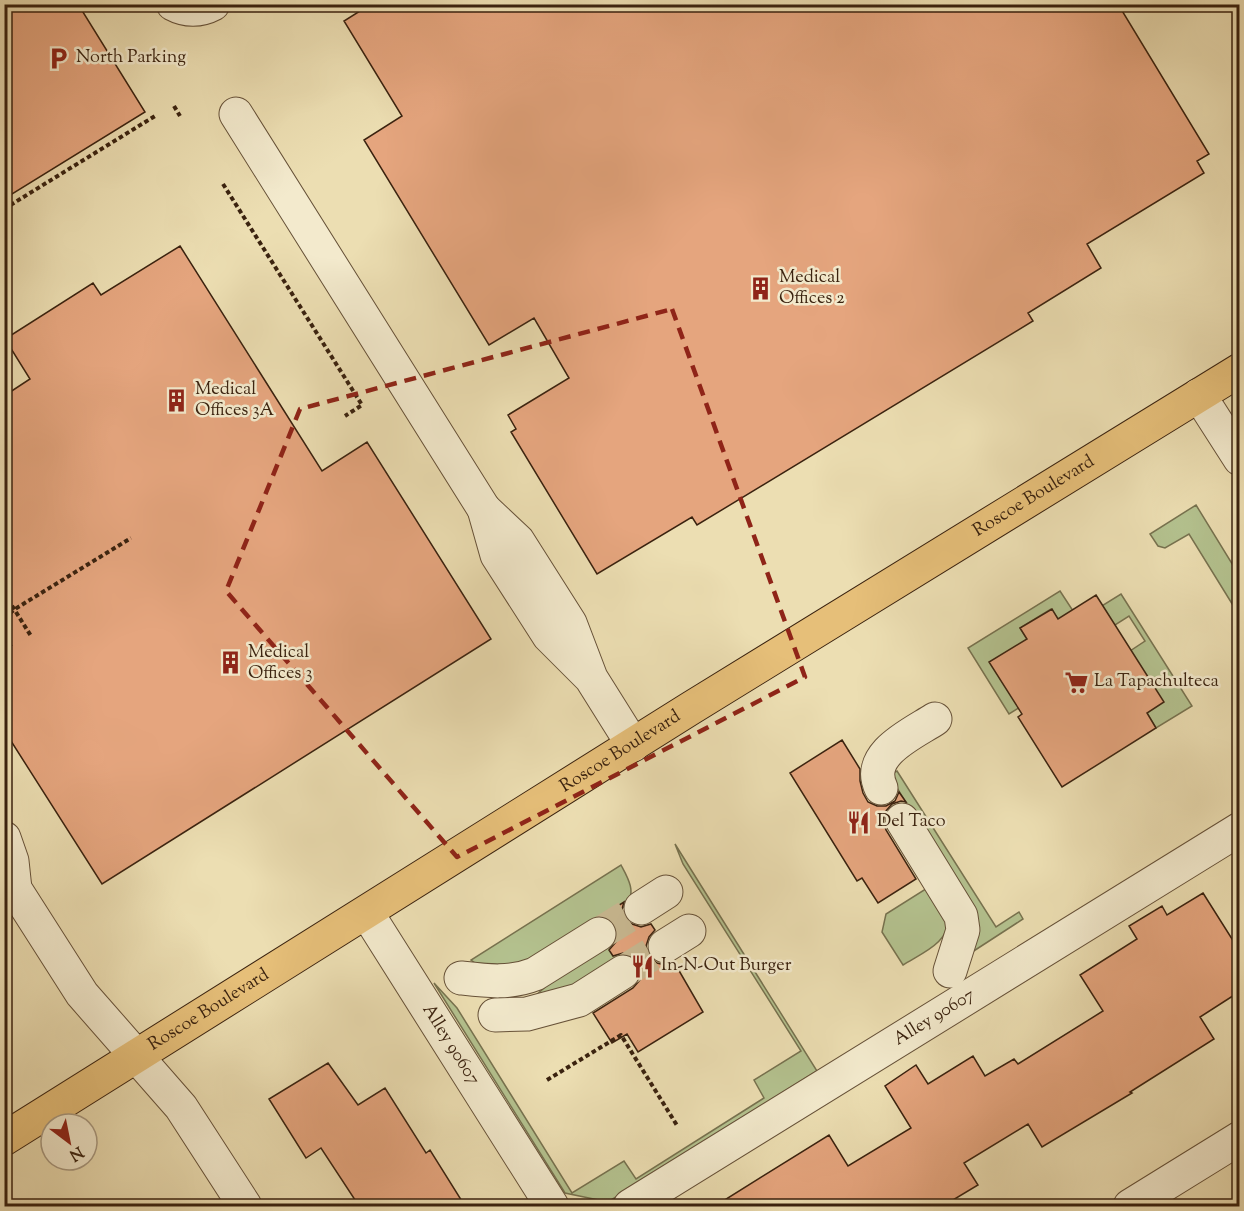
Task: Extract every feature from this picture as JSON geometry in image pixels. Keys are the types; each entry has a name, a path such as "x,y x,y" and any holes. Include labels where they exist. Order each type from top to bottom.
{"main road":[{"name":"Roscoe Boulevard","path":"4,1139 633,745 1239,370"}],"street":[{"path":"173,4 190,10 202,9 213,4"},
{"path":"236,114 484,509 518,541 570,623 591,678 633,745"},
{"path":"1199,395 1239,459"},
{"path":"881,788 878,772 886,754 897,743 935,719"},
{"path":"902,820 960,916 963,930 950,971"},
{"name":"Alley 90607","path":"630,1206 1239,829"},
{"path":"4,838 12,861 8,884 87,1000 181,1107 245,1206"},
{"name":"Alley 90607","path":"367,913 552,1206"},
{"path":"461,978 502,982 526,978 599,934"},
{"path":"495,1015 540,1011 579,1000 623,972"},
{"path":"1130,1206 1239,1138"}],"path":[{"path":"174,106 180,116"},
{"path":"4,210 155,116"},
{"path":"223,184 362,405 345,416"},
{"path":"4,618 130,538"},
{"path":"4,593 31,636"},
{"path":"4,637 12,648"},
{"path":"547,1080 621,1035 678,1127"}],"highlighted area":[{"path":"672,309 805,677 457,857 226,591 300,409"}],"green space":[{"path":"1196,505 1239,575 1239,615 1189,534 1165,548 1158,546 1150,534"},
{"path":"1060,591 1079,620 1065,629 1051,609 1020,628 1033,649 1028,702 1009,714 968,648"},
{"path":"1121,594 1192,706 1156,728 1141,703 1121,657 1145,641 1129,616 1104,632 1092,612"},
{"path":"897,771 996,927 1019,912 1023,919 966,956 912,813 893,781 893,773"},
{"path":"675,844 817,1071 608,1202 565,1193 434,983 457,1008 572,1193 624,1161 636,1179 764,1098 754,1080 801,1051 683,864"},
{"path":"621,865 631,890 627,905 544,959 528,966 475,963 471,960"},
{"path":"932,885 947,911 948,924 945,933 934,946 903,965 882,932 886,914"},
{"path":"611,938 625,961 597,981 535,996 577,959"}],"building":[{"name":"North Parking","path":"4,4 78,4 145,112 4,199"},
{"name":"Medical Offices 2","path":"371,4 1118,4 1209,154 1197,161 1204,173 1087,244 1101,268 1028,313 1033,321 697,525 692,517 597,574 511,432 516,429 508,415 569,378 534,318 489,345 364,140 402,116 344,21"},
{"path":"180,246 322,471 367,442 491,639 102,884 4,730 4,396 30,379 5,339 93,283 101,295"},
{"name":"La Tapachulteca","path":"1096,595 1164,702 1147,713 1156,728 1062,787 1018,717 1022,714 989,662 1027,639 1020,628 1052,609 1058,619"},
{"name":"Del Taco","path":"842,740 860,769 860,781 868,802 877,806 886,806 895,801 899,792 906,802 892,804 885,812 883,821 886,830 916,879 878,903 862,878 857,881 790,773"},
{"path":"1203,893 1239,950 1239,992 1200,1017 1214,1039 1130,1092 1132,1093 1042,1147 1028,1124 964,1163 978,1185 943,1206 715,1206 829,1135 848,1166 911,1128 885,1086 916,1065 928,1084 973,1056 985,1076 1014,1059 1018,1064 1103,1011 1080,975 1137,939 1129,926 1162,906 1167,915"},
{"name":"In-N-Out Burger","path":"624,902 622,909 625,918 641,927 651,924 655,930 646,946 649,956 657,963 665,965 674,962 703,1012 638,1052 627,1034 612,1043 593,1013 633,988 640,980 642,971 638,961 631,955 623,953 613,956 609,950 616,942 618,933 615,924 602,916"},
{"path":"328,1063 358,1105 385,1088 426,1153 430,1150 465,1206 359,1206 321,1148 306,1158 269,1099"}],"tunnel":[{"path":"599,934 641,908"},
{"path":"623,972 665,946"}],"place":[{"name":"North Parking","path":"58,58"},
{"name":"Medical Offices 2","path":"761,288"},
{"name":"Medical Offices 3A","path":"177,400"},
{"name":"Medical Offices 3","path":"230,663"},
{"name":"La Tapachulteca","path":"1076,682"},
{"name":"Del Taco","path":"859,822"},
{"name":"In-N-Out Burger","path":"643,966"}]}
